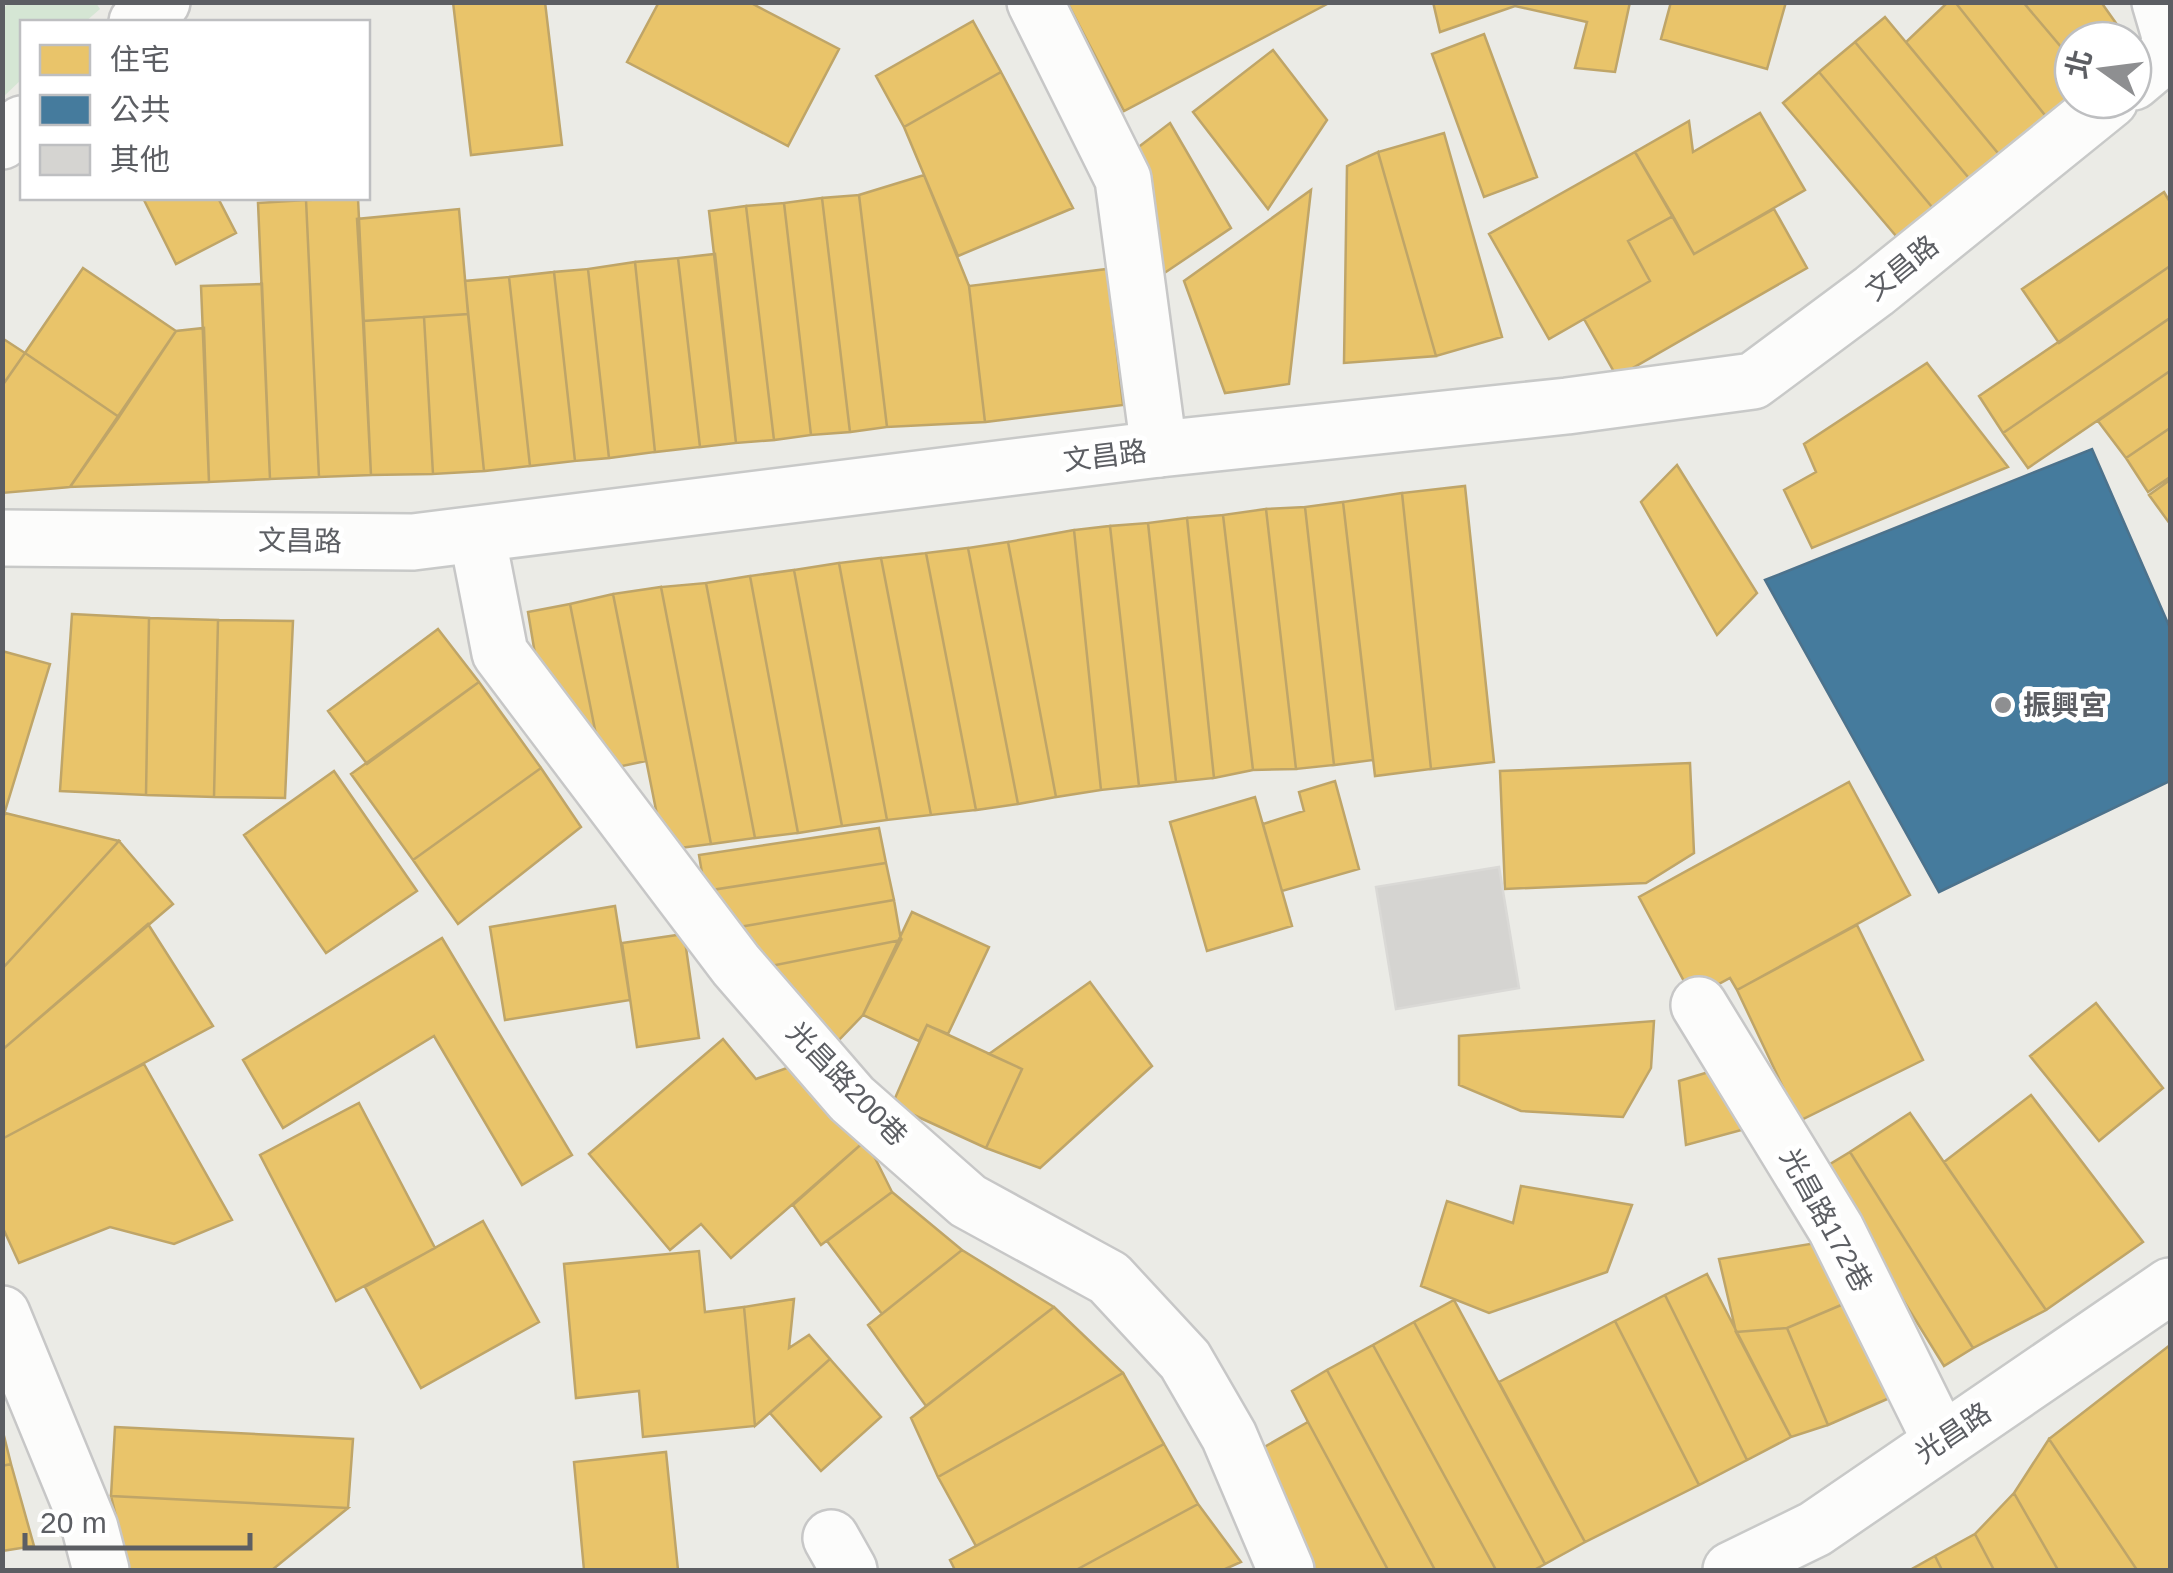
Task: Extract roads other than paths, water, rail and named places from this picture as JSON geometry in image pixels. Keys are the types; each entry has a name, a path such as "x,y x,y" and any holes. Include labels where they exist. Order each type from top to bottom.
{"street":[{"path":"140,20 162,2"},
{"path":"1035,2 1123,179 1159,448"},
{"path":"2160,2 2170,36"},
{"name":"文昌路","path":"2,538 413,542 1159,448 1566,406 1753,381 1874,291 2085,120"},
{"name":"光昌路200巷","path":"477,534 500,654 736,965 852,1098 968,1200 1108,1278 1186,1360 1229,1436 1286,1570"},
{"name":"光昌路172巷","path":"1699,1005 1836,1230 1941,1441"},
{"name":"光昌路","path":"1732,1570 1815,1528 2170,1286"},
{"path":"2,1314 90,1528 101,1570"}],"place":[{"name":"振興宮","path":"2003,705"}]}
